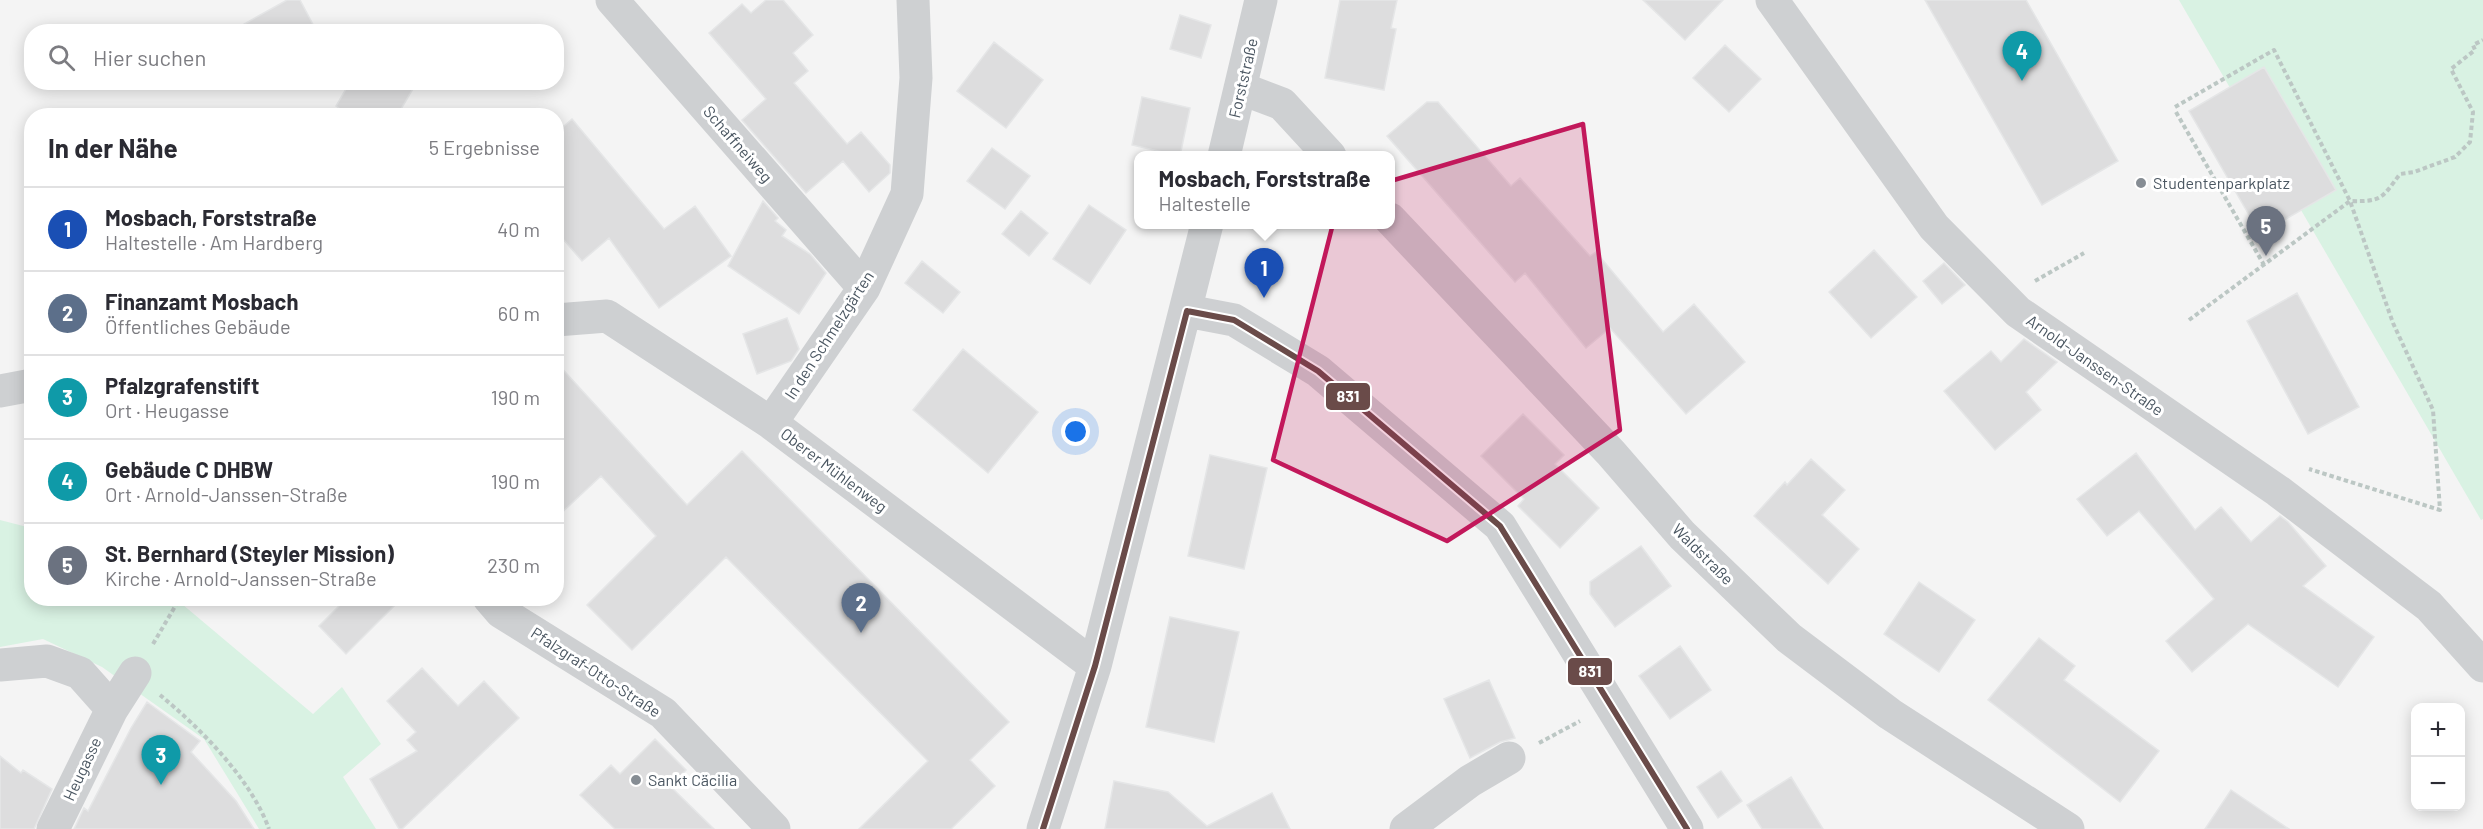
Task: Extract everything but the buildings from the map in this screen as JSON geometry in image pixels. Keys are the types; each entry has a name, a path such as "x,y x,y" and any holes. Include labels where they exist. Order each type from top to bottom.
{"street":[{"name":"Schaffneiweg","path":"612,0 864,288"},
{"name":"In den Schmelzgärten","path":"771,423 864,288 907,194 916,78 914,0"},
{"name":"Forststraße","path":"1225,151 1261,0"},
{"name":"Arnold-Janssen-Straße","path":"1773,0 1934,227 2019,312 2278,491 2428,606 2483,666"},
{"path":"1240,88 1282,105 1325,151"},
{"name":"Waldstraße","path":"1395,224 1611,453 1682,535 1789,638 1890,714 2068,829"},
{"path":"1043,829 1095,666 1207,229"},
{"path":"1187,310 1234,320 1318,371 1500,526 1687,829"},
{"name":"Oberer Mühlenweg","path":"564,319 607,316 771,423 1095,666"},
{"path":"0,391 24,386"},
{"name":"Pfalzgraf-Otto-Straße","path":"496,606 501,612 663,713 774,829"},
{"path":"0,665 47,661 80,673 112,708"},
{"name":"Heugasse","path":"53,829 112,708 135,673"},
{"path":"1406,829 1470,781 1509,758"}],"path":[{"path":"2188,320 2350,201 2371,202 2383,196 2400,174 2414,172 2455,156 2470,142 2473,112 2451,69 2475,50 2474,45 2483,40"},
{"path":"2264,265 2176,109 2274,50 2350,201 2393,323 2433,410 2440,510 2305,468"},
{"path":"2019,312 2035,281 2084,253"},
{"path":"175,606 135,673 194,724 238,775 269,829"},
{"path":"1509,758 1585,718"}],"highlighted area":[{"path":"1583,124 1620,430 1447,541 1273,460 1340,196"}],"green space":[{"path":"2179,0 2483,0 2483,519 2481,520"},
{"path":"0,520 24,526 24,606 184,606 313,714 342,687 381,744 343,777 376,829 259,829 204,739 102,667 43,639 0,647"}],"transit line":[{"name":"831","path":"1187,311 1234,320 1318,371 1500,526 1687,829"},
{"name":"831","path":"1043,829 1095,666 1187,311"}],"place":[{"name":"Gebäude C DHBW","path":"2022,81"},
{"name":"Studentenparkplatz","path":"2141,183"},
{"name":"St. Bernhard (Steyler Mission)","path":"2266,256"},
{"name":"Mosbach, Forststraße","path":"1264,298"},
{"name":"Finanzamt Mosbach","path":"861,633"},
{"name":"Sankt Cäcilia","path":"636,780"},
{"name":"Pfalzgrafenstift","path":"161,785"}]}
